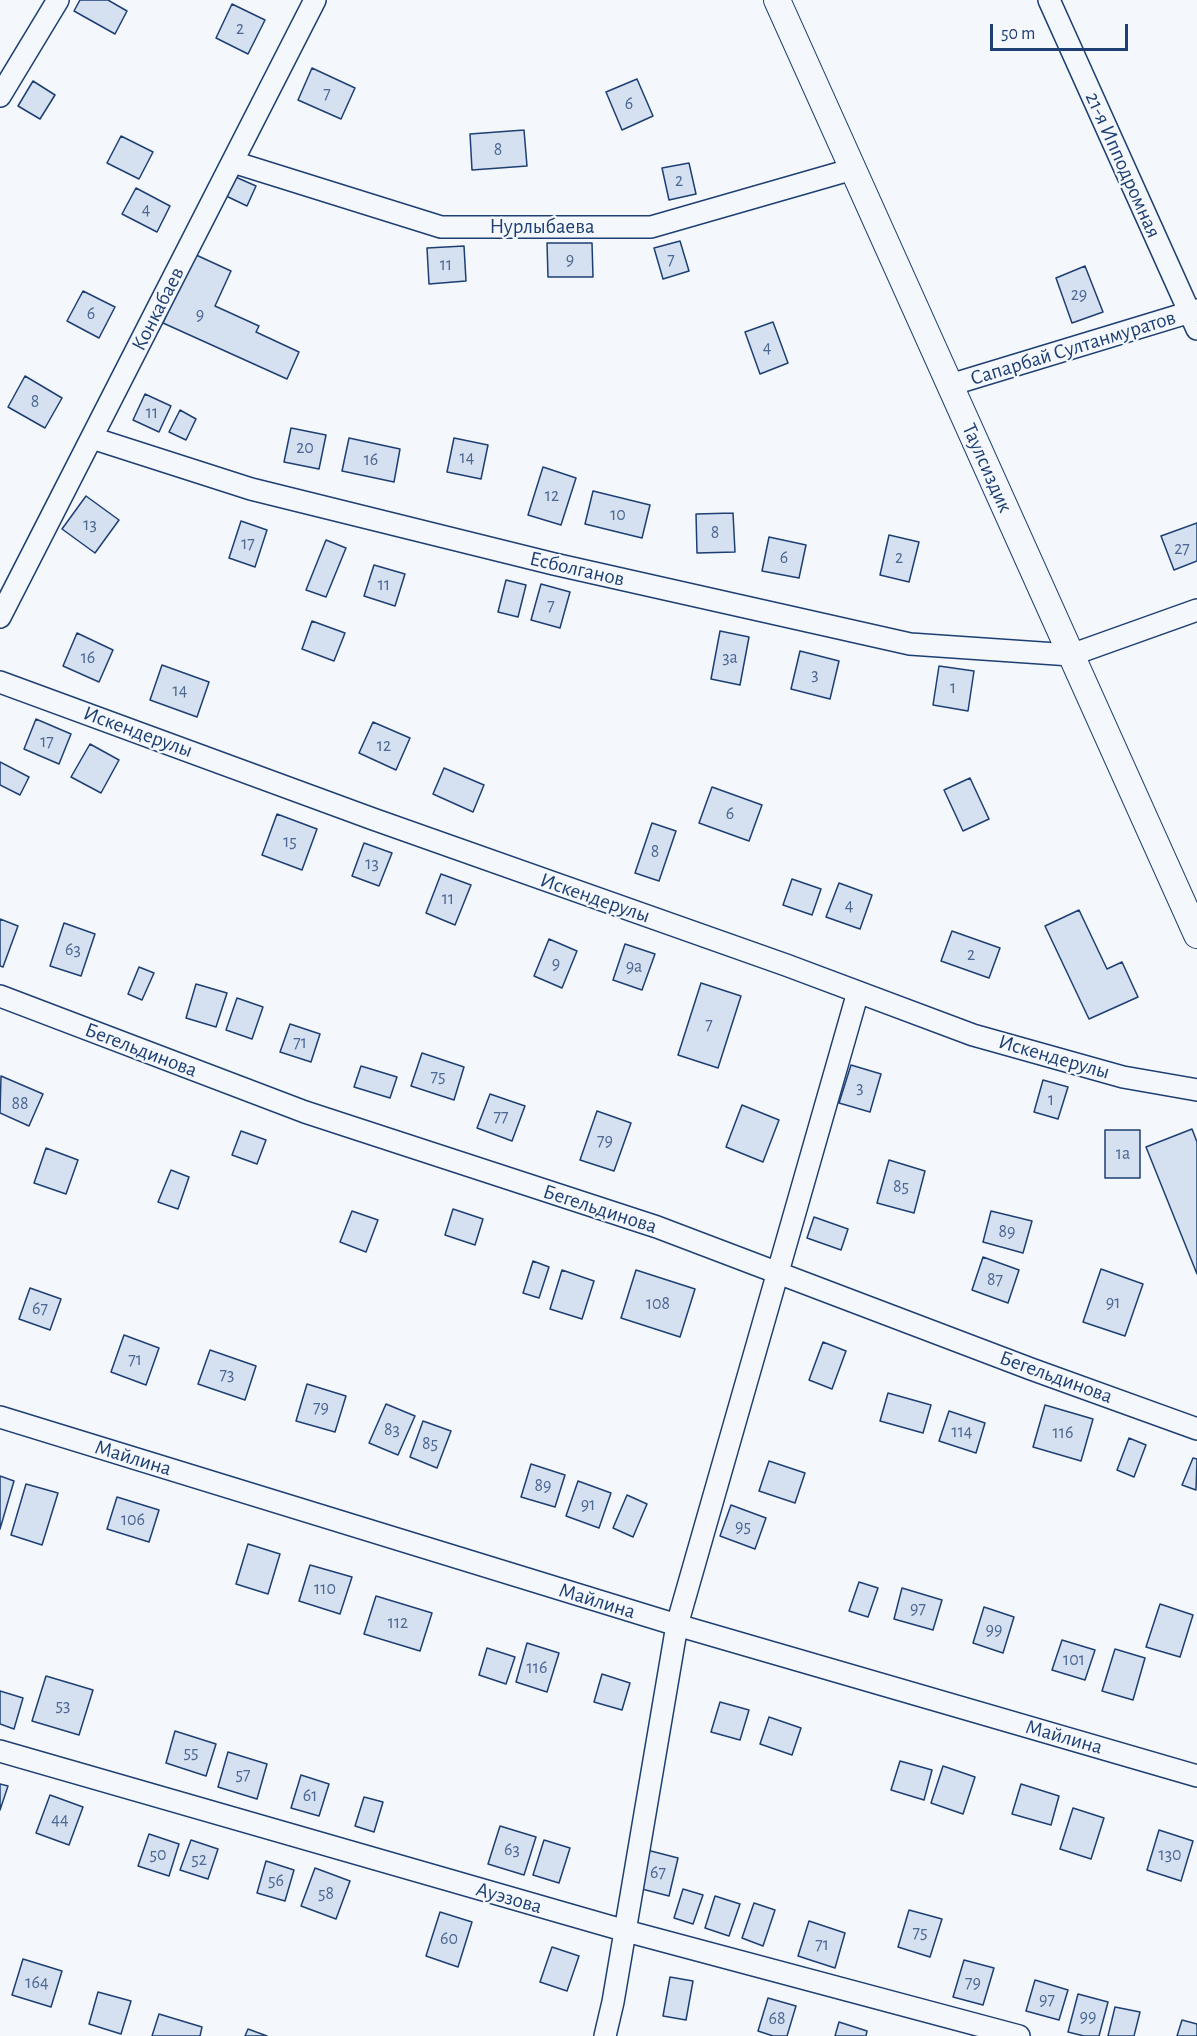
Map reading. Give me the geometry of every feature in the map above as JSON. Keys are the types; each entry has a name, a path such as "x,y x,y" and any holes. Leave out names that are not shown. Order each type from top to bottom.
{"main road":[{"name":"Таулсиздик","path":"777,0 1197,935"}],"street":[{"path":"0,96 58,0"},
{"name":"Конкабаев","path":"0,617 315,0"},
{"name":"21-я Ипподромная","path":"1049,0 1195,317"},
{"name":"Нурлыбаева","path":"232,162 441,226 651,227 853,169"},
{"name":"Сапарбай Султанмуратов","path":"950,385 1195,317"},
{"name":"Есболганов","path":"92,438 262,492 554,564 910,644 1071,655"},
{"path":"1071,655 1197,610"},
{"name":"Искендерулы","path":"0,682 973,1035 1122,1077 1197,1090"},
{"path":"605,2036 614,2002 677,1625 858,992"},
{"name":"Бегельдинова","path":"0,996 305,1112 657,1227 1031,1369 1197,1429"},
{"name":"Майлина","path":"0,1417 677,1625 1197,1776"},
{"name":"Ауэзова","path":"0,1751 626,1931 1019,2036"}],"building":[{"path":"80,0 108,0 127,11 115,34 74,11"},
{"path":"232,4 265,20 248,54 216,38"},
{"path":"312,68 355,88 341,119 298,100"},
{"path":"637,79 653,116 622,130 606,92"},
{"path":"33,81 55,95 40,119 18,106"},
{"path":"524,130 527,166 472,170 470,134"},
{"path":"121,136 153,152 139,179 107,163"},
{"path":"689,163 696,194 669,200 662,168"},
{"path":"231,175 256,186 247,206 222,194"},
{"path":"136,188 170,206 157,232 122,214"},
{"path":"680,241 689,271 663,279 654,248"},
{"path":"547,243 592,243 593,277 548,277"},
{"path":"464,246 466,281 429,284 427,248"},
{"path":"194,254 231,271 215,306 259,326 256,332 299,352 287,379 163,323"},
{"path":"1085,266 1103,312 1072,323 1056,278"},
{"path":"83,291 115,307 99,338 67,321"},
{"path":"773,322 788,363 760,374 745,332"},
{"path":"25,376 62,398 45,428 8,407"},
{"path":"145,394 171,406 159,432 133,420"},
{"path":"180,410 196,419 186,440 169,432"},
{"path":"291,428 326,435 319,469 284,462"},
{"path":"349,438 400,449 394,482 342,471"},
{"path":"454,438 488,445 481,479 447,472"},
{"path":"543,467 576,478 561,525 528,515"},
{"path":"593,491 650,505 642,538 585,524"},
{"path":"86,496 119,520 95,553 62,529"},
{"path":"733,513 735,552 697,553 696,514"},
{"path":"241,521 267,530 255,567 229,558"},
{"path":"1197,523 1197,561 1174,570 1161,536"},
{"path":"889,535 919,542 909,582 880,575"},
{"path":"769,537 806,545 799,578 762,571"},
{"path":"326,540 346,548 326,597 306,590"},
{"path":"374,565 405,574 395,606 364,596"},
{"path":"506,580 526,585 518,617 498,612"},
{"path":"541,584 570,592 560,628 531,620"},
{"path":"312,621 345,633 334,661 302,649"},
{"path":"720,631 749,637 740,685 711,679"},
{"path":"77,633 113,650 99,682 63,666"},
{"path":"800,651 839,661 830,699 791,689"},
{"path":"162,665 209,682 197,717 150,700"},
{"path":"939,666 974,671 968,711 933,705"},
{"path":"36,719 71,734 59,764 24,749"},
{"path":"373,722 410,738 396,770 359,753"},
{"path":"90,744 119,760 101,793 71,777"},
{"path":"0,762 29,777 20,795 0,785"},
{"path":"444,768 484,785 473,812 433,794"},
{"path":"970,778 989,819 963,831 944,790"},
{"path":"712,787 762,805 749,841 699,823"},
{"path":"277,814 317,829 302,870 262,855"},
{"path":"652,823 676,831 659,881 635,873"},
{"path":"364,843 392,853 379,886 352,876"},
{"path":"441,874 471,885 455,925 426,913"},
{"path":"792,879 821,889 812,915 783,905"},
{"path":"839,883 872,895 860,929 826,917"},
{"path":"1079,910 1107,969 1122,962 1138,997 1089,1019 1045,926"},
{"path":"0,919 18,926 3,967 0,966"},
{"path":"64,923 95,934 81,976 50,966"},
{"path":"952,931 1000,948 989,978 941,961"},
{"path":"549,939 577,951 562,988 534,976"},
{"path":"625,944 655,954 642,990 613,980"},
{"path":"139,967 154,973 142,1000 128,994"},
{"path":"701,983 741,996 718,1068 678,1055"},
{"path":"196,984 227,993 216,1027 186,1018"},
{"path":"237,998 263,1007 252,1039 226,1030"},
{"path":"290,1024 320,1034 311,1062 280,1052"},
{"path":"422,1053 464,1067 454,1100 411,1086"},
{"path":"851,1065 881,1074 870,1112 839,1103"},
{"path":"361,1066 397,1077 390,1098 354,1087"},
{"path":"1,1076 43,1094 29,1126 0,1113"},
{"path":"1043,1080 1068,1087 1058,1119 1034,1112"},
{"path":"490,1094 525,1106 512,1141 477,1128"},
{"path":"742,1105 779,1120 763,1162 726,1147"},
{"path":"597,1111 631,1123 614,1171 580,1160"},
{"path":"1192,1129 1197,1142 1197,1274 1146,1147"},
{"path":"1105,1130 1140,1130 1140,1178 1105,1178"},
{"path":"241,1131 266,1140 257,1164 232,1155"},
{"path":"46,1148 78,1160 66,1194 34,1183"},
{"path":"889,1160 925,1171 914,1213 877,1203"},
{"path":"171,1170 189,1177 178,1209 158,1202"},
{"path":"453,1209 483,1219 475,1245 445,1235"},
{"path":"352,1211 378,1220 366,1252 340,1242"},
{"path":"991,1211 1032,1221 1023,1253 983,1242"},
{"path":"814,1217 848,1229 841,1250 807,1238"},
{"path":"983,1257 1019,1270 1008,1303 972,1290"},
{"path":"533,1261 549,1267 539,1298 523,1293"},
{"path":"1101,1269 1143,1284 1125,1336 1083,1322"},
{"path":"562,1270 594,1281 582,1319 550,1309"},
{"path":"636,1270 695,1289 680,1337 621,1318"},
{"path":"30,1288 61,1299 50,1330 19,1319"},
{"path":"124,1335 159,1348 146,1385 111,1372"},
{"path":"823,1342 846,1351 832,1389 809,1380"},
{"path":"210,1350 256,1366 245,1400 198,1384"},
{"path":"307,1384 346,1396 335,1432 296,1421"},
{"path":"888,1393 931,1405 923,1433 880,1421"},
{"path":"386,1404 415,1416 398,1455 369,1443"},
{"path":"1045,1405 1093,1419 1081,1461 1033,1447"},
{"path":"949,1411 985,1423 976,1453 939,1441"},
{"path":"423,1421 451,1431 437,1468 410,1457"},
{"path":"1129,1438 1146,1445 1134,1477 1117,1470"},
{"path":"1193,1458 1197,1459 1196,1490 1182,1485"},
{"path":"769,1461 805,1473 795,1503 759,1491"},
{"path":"531,1464 565,1475 555,1507 521,1497"},
{"path":"0,1476 14,1481 0,1529"},
{"path":"578,1481 611,1493 599,1528 566,1516"},
{"path":"26,1484 58,1493 42,1545 11,1535"},
{"path":"627,1495 647,1504 633,1537 613,1528"},
{"path":"117,1497 159,1510 149,1542 107,1529"},
{"path":"731,1505 766,1518 755,1549 720,1536"},
{"path":"248,1544 280,1554 268,1594 236,1584"},
{"path":"310,1565 352,1577 340,1614 299,1601"},
{"path":"859,1582 878,1588 868,1617 849,1611"},
{"path":"902,1588 942,1600 933,1630 894,1619"},
{"path":"376,1596 432,1613 420,1651 364,1634"},
{"path":"1160,1604 1193,1615 1180,1657 1146,1647"},
{"path":"984,1607 1014,1617 1003,1653 973,1643"},
{"path":"1062,1640 1095,1650 1085,1680 1052,1670"},
{"path":"527,1643 559,1653 547,1692 516,1682"},
{"path":"487,1648 515,1657 506,1684 479,1675"},
{"path":"1115,1649 1145,1658 1133,1700 1102,1691"},
{"path":"602,1674 630,1683 622,1710 594,1702"},
{"path":"46,1676 93,1690 79,1735 32,1721"},
{"path":"0,1691 23,1698 14,1729 0,1724"},
{"path":"720,1702 749,1710 740,1740 711,1732"},
{"path":"769,1717 801,1728 792,1755 760,1744"},
{"path":"175,1731 216,1744 206,1776 166,1763"},
{"path":"228,1752 267,1764 257,1799 218,1787"},
{"path":"900,1761 932,1770 924,1800 891,1790"},
{"path":"943,1766 975,1777 963,1814 931,1803"},
{"path":"301,1775 329,1784 319,1816 291,1808"},
{"path":"0,1784 8,1786 0,1810"},
{"path":"1021,1784 1059,1796 1051,1825 1012,1814"},
{"path":"50,1795 83,1807 69,1845 36,1833"},
{"path":"364,1797 383,1802 374,1832 355,1826"},
{"path":"1073,1808 1104,1818 1091,1859 1060,1849"},
{"path":"500,1826 536,1837 524,1875 488,1864"},
{"path":"1159,1830 1193,1841 1181,1881 1147,1870"},
{"path":"149,1834 179,1844 169,1876 138,1866"},
{"path":"191,1840 218,1849 208,1879 180,1870"},
{"path":"544,1840 570,1848 559,1883 533,1875"},
{"path":"647,1850 678,1858 669,1896 638,1888"},
{"path":"266,1861 294,1870 285,1901 257,1893"},
{"path":"315,1868 350,1881 336,1919 301,1906"},
{"path":"683,1889 703,1895 693,1924 674,1918"},
{"path":"715,1896 740,1904 729,1936 705,1928"},
{"path":"754,1903 775,1910 763,1946 742,1938"},
{"path":"909,1910 942,1919 930,1957 898,1947"},
{"path":"440,1912 472,1922 458,1967 426,1956"},
{"path":"809,1921 845,1933 835,1968 798,1956"},
{"path":"552,1947 579,1956 567,1991 540,1982"},
{"path":"23,1959 62,1971 51,2007 12,1995"},
{"path":"964,1960 994,1968 983,2005 953,1997"},
{"path":"670,1977 693,1981 686,2020 663,2016"},
{"path":"1035,1980 1068,1990 1059,2020 1026,2011"},
{"path":"98,1992 131,2001 121,2034 89,2024"},
{"path":"1078,1994 1108,2002 1099,2036 1084,2036 1068,2032"},
{"path":"768,1998 796,2006 787,2036 773,2036 758,2031"},
{"path":"1115,2007 1140,2012 1134,2036 1108,2036"},
{"path":"159,2014 202,2027 200,2036 152,2036"},
{"path":"1182,2020 1197,2024 1197,2036 1177,2036"},
{"path":"839,2022 867,2031 866,2036 835,2036"},
{"path":"248,2029 267,2036 245,2036"}]}
